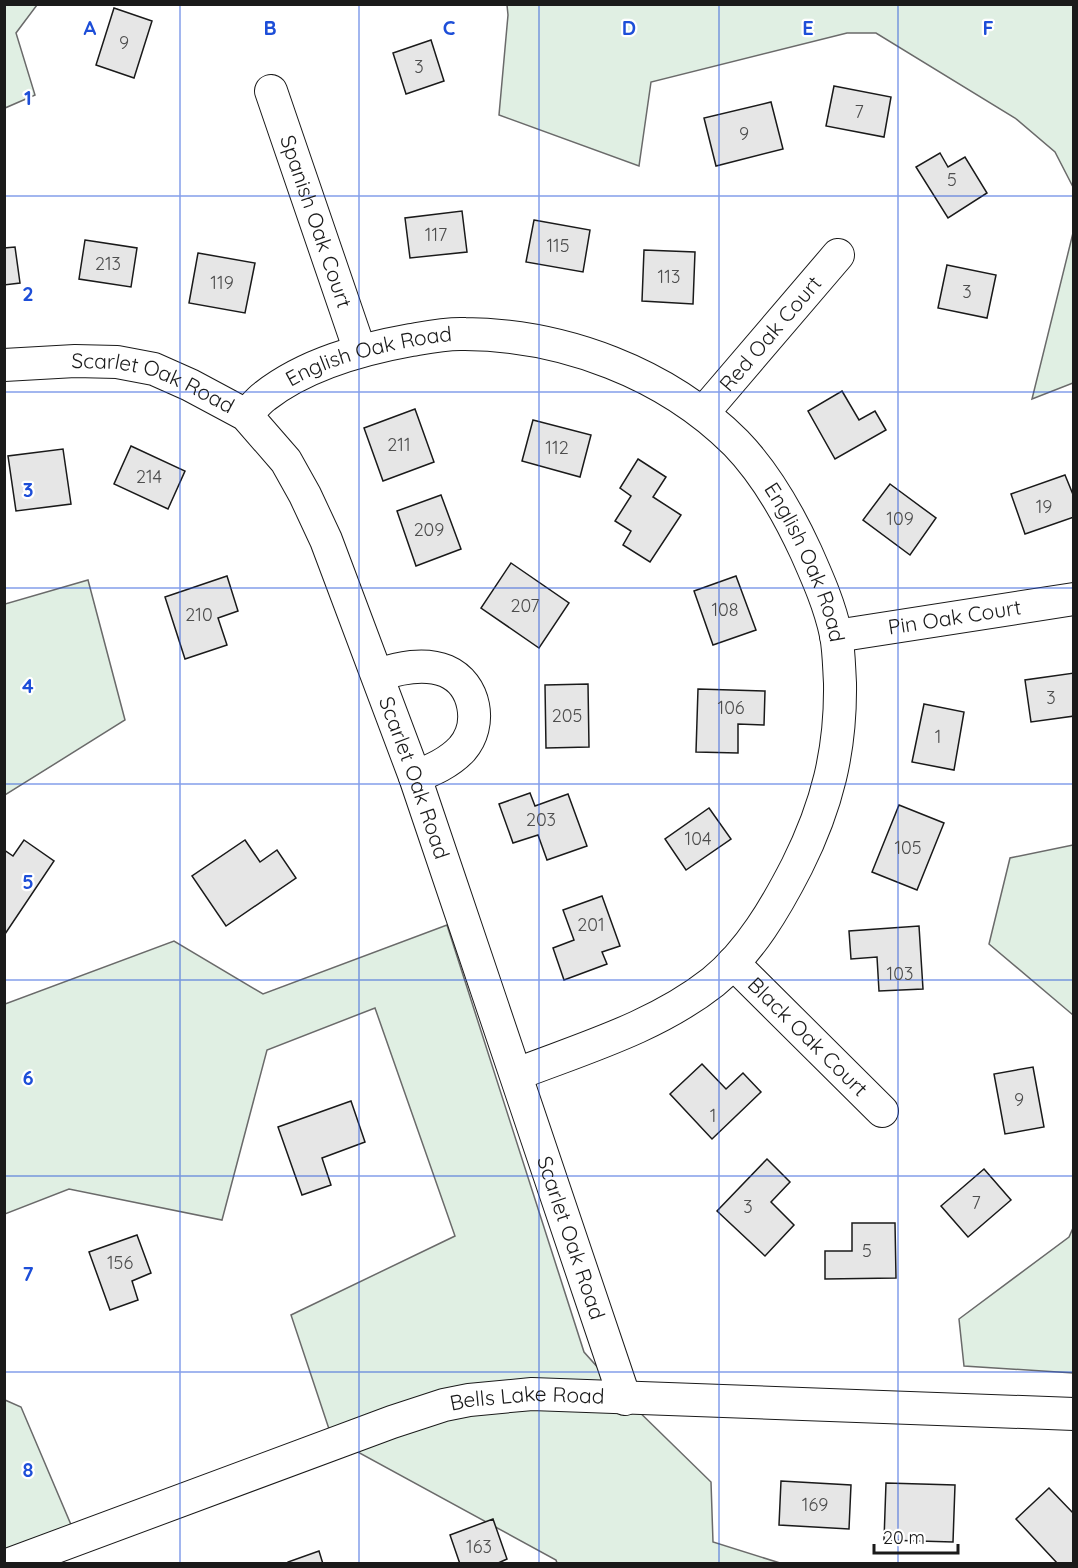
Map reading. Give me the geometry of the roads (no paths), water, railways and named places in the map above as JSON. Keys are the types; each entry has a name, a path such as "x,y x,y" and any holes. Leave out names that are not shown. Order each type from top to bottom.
{"street":[{"name":"Spanish Oak Court","path":"271,91 360,351"},
{"name":"Red Oak Court","path":"704,413 838,255"},
{"name":"English Oak Road","path":"246,415 265,396 294,378 327,363 360,351 433,336 462,333 518,338 598,357 665,389 704,413 744,453 773,491 789,517 825,597 836,636 839,670 838,734 835,760 814,832 774,907 733,963 713,982 670,1011 618,1036 517,1074"},
{"name":"Scarlet Oak Road","path":"4,365 75,361 117,362 154,369 246,415 286,461 326,540 415,777 626,1399"},
{"name":"Pin Oak Court","path":"836,636 1074,599"},
{"path":"378,675 417,666 446,671 459,679 471,699 474,709 474,728 471,737 450,760 415,777"},
{"name":"Black Oak Court","path":"733,963 882,1111"},
{"name":"Bells Lake Road","path":"9,1563 444,1405 469,1400 532,1394 1074,1414"}]}
